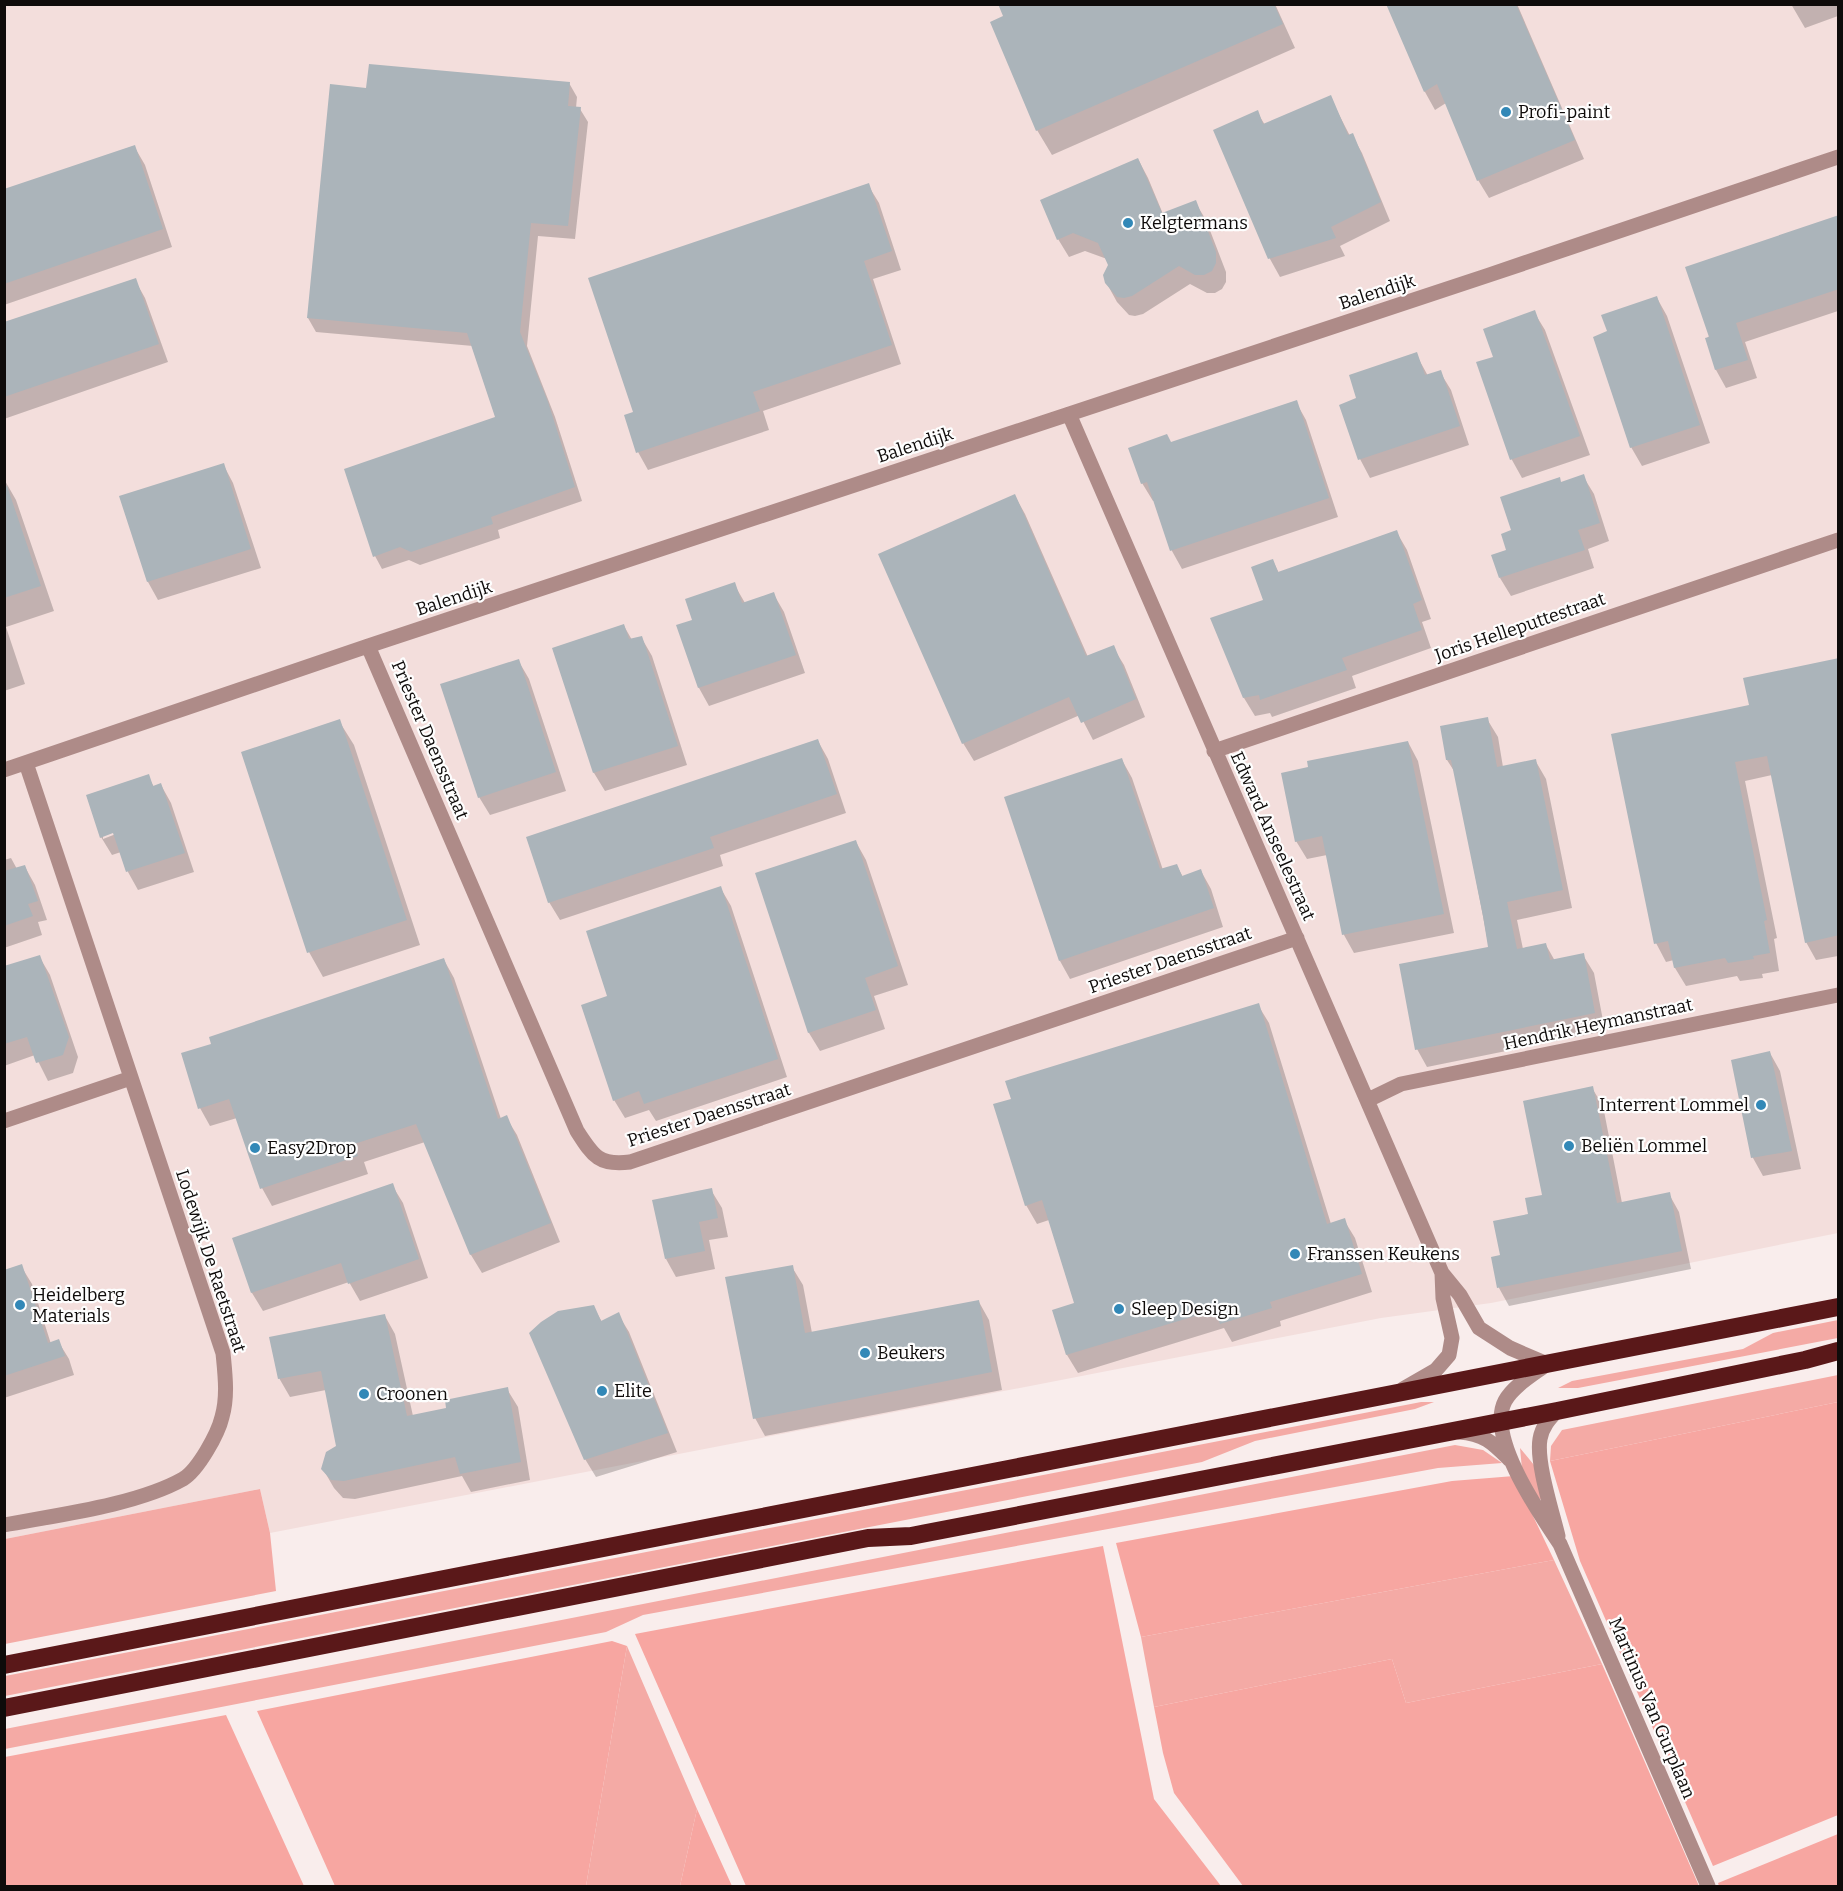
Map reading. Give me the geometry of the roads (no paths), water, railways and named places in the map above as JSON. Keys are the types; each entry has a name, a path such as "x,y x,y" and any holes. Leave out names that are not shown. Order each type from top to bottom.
{"highway":[{"path":"4,1665 1839,1307"},
{"path":"4,1708 868,1539 912,1536 1450,1432 1839,1352"}],"street":[{"name":"Balendijk","path":"4,770 368,646 1839,157"},
{"name":"Edward Anseelestraat","path":"1069,414 1442,1273 1460,1295 1479,1328 1510,1348 1547,1364"},
{"name":"Joris Helleputtestraat","path":"1214,751 1839,540"},
{"name":"Priester Daensstraat","path":"368,646 577,1131 589,1150 602,1161 613,1164 630,1162 1297,938"},
{"name":"Lodewijk De Raetstraat","path":"4,1525 102,1506 149,1493 185,1478 204,1455 222,1418 226,1387 223,1353 26,763"},
{"name":"Hendrik Heymanstraat","path":"1368,1100 1401,1084 1839,995"},
{"path":"4,1121 131,1078"},
{"name":"Edward Anseelestraat","path":"1393,1395 1436,1370 1449,1355 1452,1338 1443,1298 1442,1273"},
{"path":"1500,1422 1505,1401 1517,1388 1547,1364"},
{"name":"Martinus Van Gurplaan","path":"1557,1411 1547,1422 1540,1438 1540,1460 1560,1544 1708,1887"},
{"name":"Martinus Van Gurplaan","path":"1500,1422 1512,1463 1529,1499 1560,1544"},
{"name":"Martinus Van Gurplaan","path":"1450,1432 1472,1433 1489,1440 1512,1463"}],"place":[{"name":"Profi-paint","path":"1506,112"},
{"name":"Kelgtermans","path":"1128,223"},
{"name":"Interrent Lommel","path":"1761,1105"},
{"name":"Beliën Lommel","path":"1569,1146"},
{"name":"Easy2Drop","path":"255,1148"},
{"name":"Franssen Keukens","path":"1295,1254"},
{"name":"Heidelberg Materials","path":"20,1305"},
{"name":"Sleep Design","path":"1119,1309"},
{"name":"Beukers","path":"865,1353"},
{"name":"Elite","path":"602,1391"},
{"name":"Croonen","path":"364,1394"}]}
